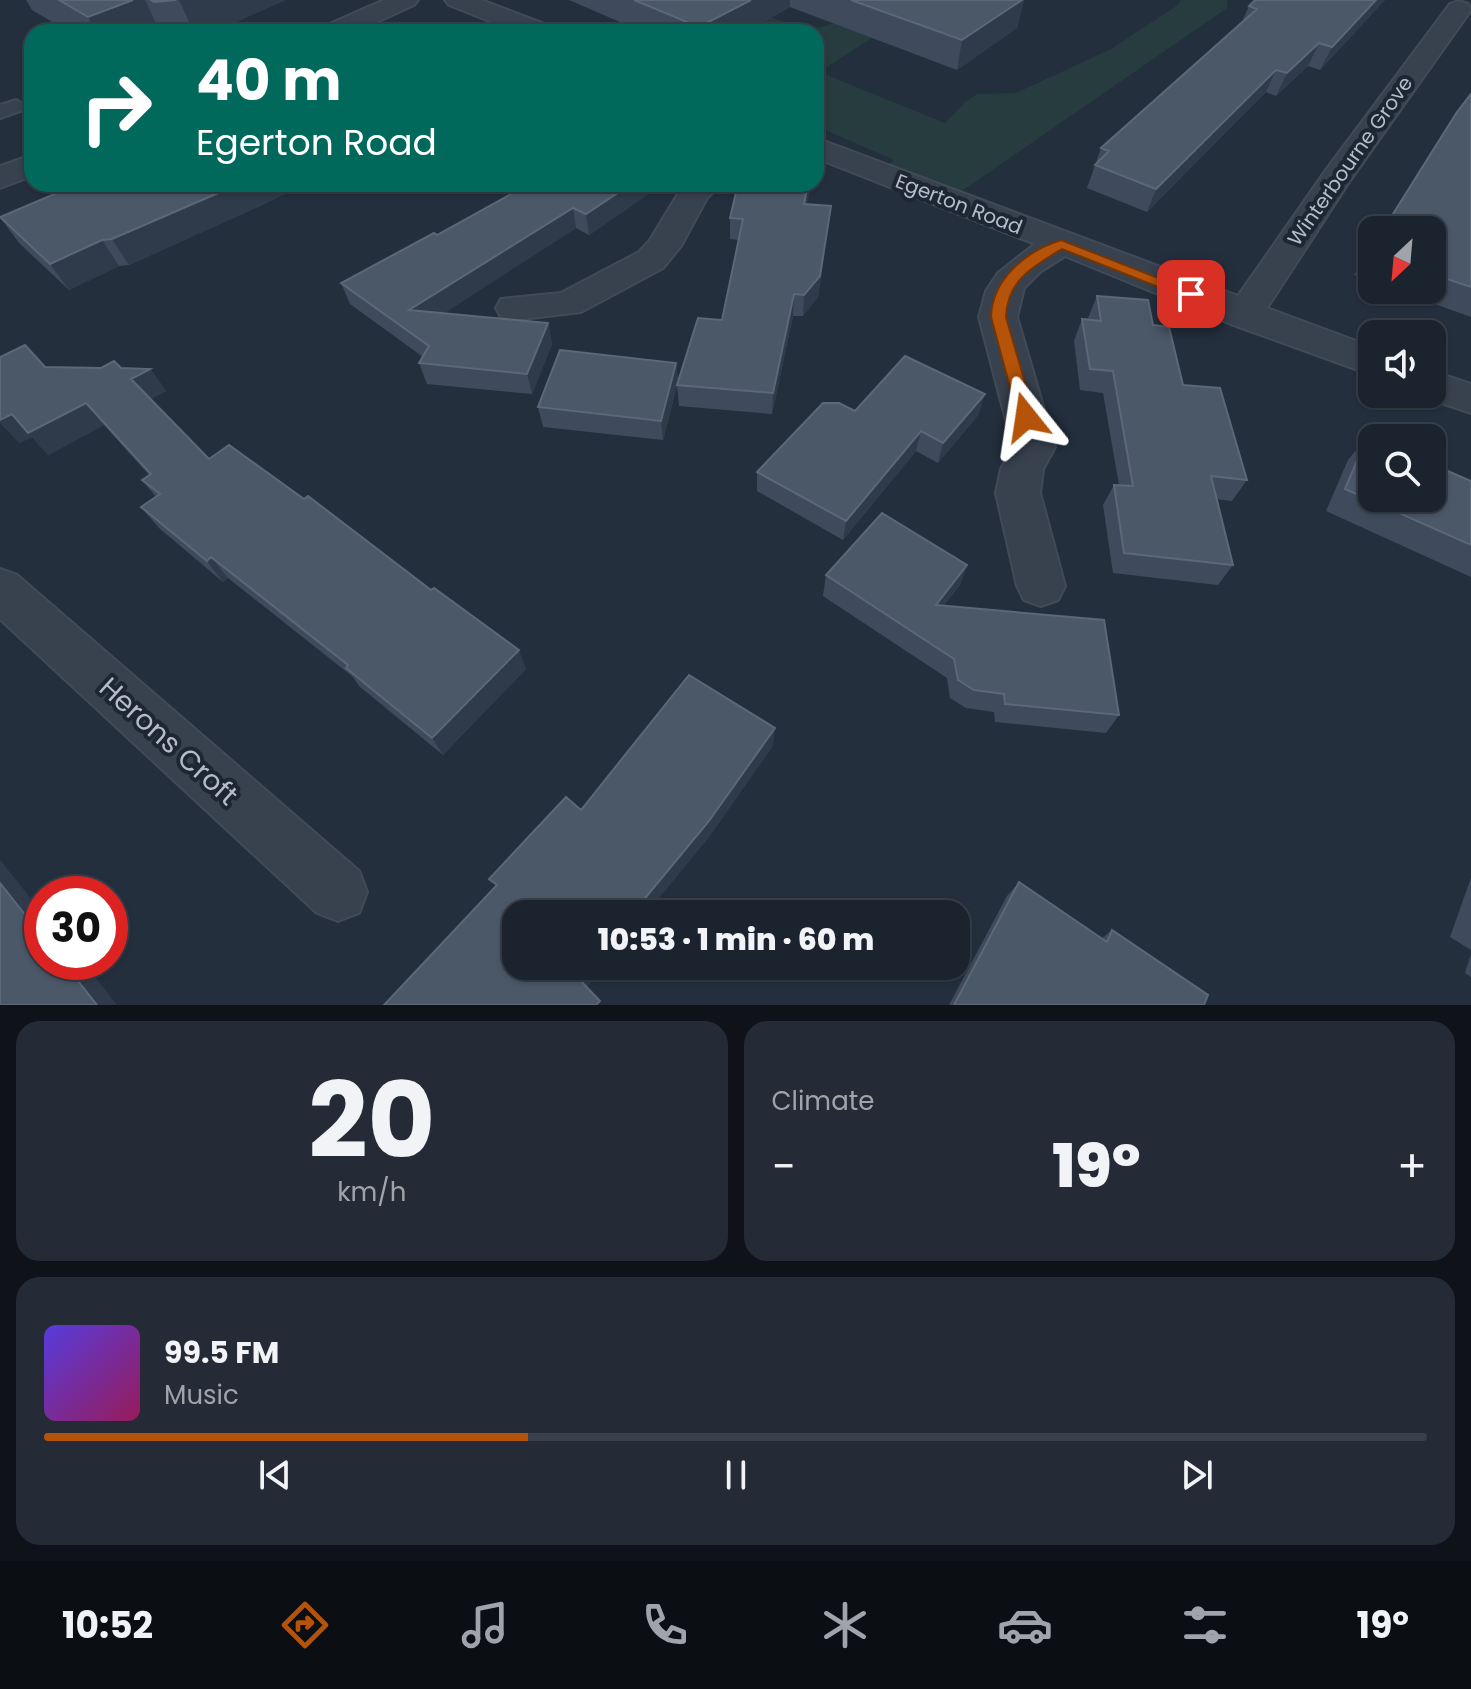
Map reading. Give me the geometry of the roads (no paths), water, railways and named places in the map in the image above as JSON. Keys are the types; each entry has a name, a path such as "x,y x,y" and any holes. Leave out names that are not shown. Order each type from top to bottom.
{"street":[{"path":"352,24 405,0"},
{"path":"458,0 520,24"},
{"name":"Winterbourne Grove","path":"1244,315 1337,177 1459,9"},
{"name":"Egerton Road","path":"824,150 1358,357"},
{"path":"0,178 24,168"},
{"path":"514,308 568,304 651,260 664,246 694,192"},
{"path":"1041,586 1018,493 1022,469 1034,447 998,317 999,302 1005,287 1022,267 1061,244"},
{"path":"1446,390 1471,399"},
{"name":"Herons Croft","path":"0,589 338,892"}]}
